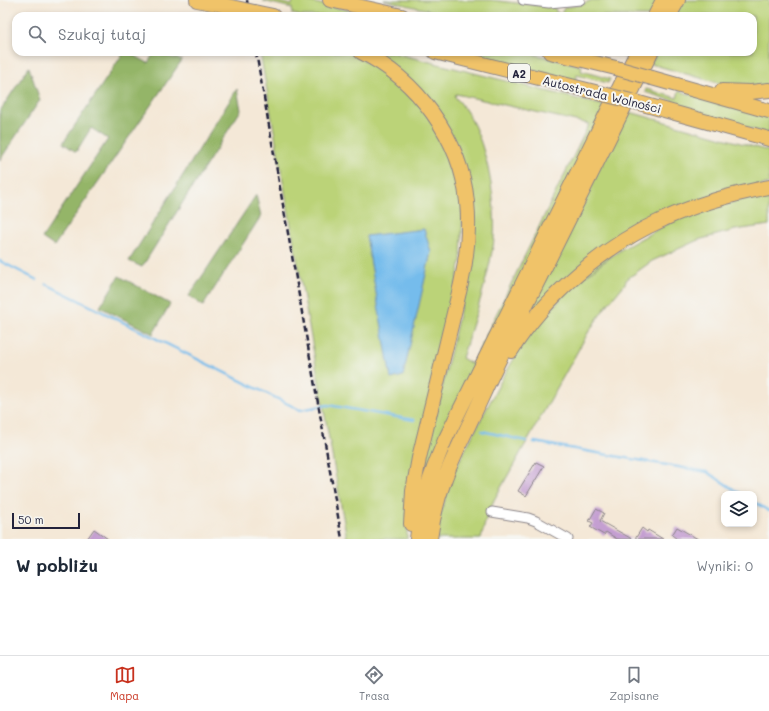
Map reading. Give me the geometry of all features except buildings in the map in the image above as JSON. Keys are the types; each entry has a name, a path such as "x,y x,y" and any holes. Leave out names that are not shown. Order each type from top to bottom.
{"highway":[{"path":"197,0 251,12"},
{"path":"330,0 384,12"},
{"path":"657,12 663,0"},
{"path":"671,12 678,0"},
{"path":"368,56 399,77 417,94 429,109 449,141 460,168 467,201 468,236 466,256 461,284 416,469 413,491 411,539"},
{"name":"Autostrada Wolności","path":"451,56 603,94 769,139"},
{"path":"566,56 616,68 769,111"},
{"path":"417,539 424,495 431,473 445,440 635,56"},
{"path":"430,539 433,515 440,490 451,462 494,369 592,174 649,56"},
{"path":"693,90 751,92 769,90"},
{"path":"474,413 514,346 528,326 568,283 590,265 627,239 663,219 727,196 769,187"}],"street":[{"path":"523,0 549,3 580,0"},
{"path":"492,512 528,518 568,539"}],"green space":[{"path":"272,0 292,5 293,0 301,0 356,12 292,12 292,8 263,1"},
{"path":"384,0 490,0 552,7 555,8 556,12 436,12"},
{"path":"592,0 658,0 652,12 562,12 565,7 580,5"},
{"path":"682,0 769,0 769,87 725,85 651,64 655,56 757,56 757,12 676,12"},
{"path":"121,56 135,56 148,63 152,56 166,56 182,60 54,246 42,238 108,139 91,128 76,152 63,143"},
{"path":"261,56 358,56 392,78 425,111 441,136 454,164 463,204 461,261 407,514 407,539 347,539"},
{"path":"376,56 406,56 606,106 416,502 472,258 458,146","holes":["456,94 589,124 472,364 462,358 481,298 490,262 494,241 493,203 487,163 481,144 474,126 465,110 455,97"]},
{"path":"475,56 541,56 582,66 581,71 610,79 608,83 577,75 575,81"},
{"path":"29,67 40,100 0,160 0,111"},
{"path":"237,89 241,110 142,267 129,261"},
{"path":"646,89 677,98 679,91 769,117 769,134 672,107 674,101 645,92"},
{"path":"626,111 769,151 769,183 653,219 519,333"},
{"path":"769,192 769,225 735,230 698,240 652,261 627,279 589,331 494,500 486,519 481,539 437,539 438,523 453,473 503,377 523,344 566,293 590,272 622,249 680,217"},
{"path":"256,195 261,216 203,306 189,296"},
{"path":"119,276 170,304 153,334 100,307"}],"water":[{"path":"424,229 431,252 403,376 391,379 366,236"}],"waterway":[{"path":"0,261 37,280"},
{"path":"46,284 300,410 328,405 414,420"},
{"path":"482,431 526,441"},
{"path":"534,442 707,472 736,491"},
{"path":"757,504 769,511"}],"railway":[{"path":"247,0 248,12"},
{"path":"257,56 342,539"}]}
